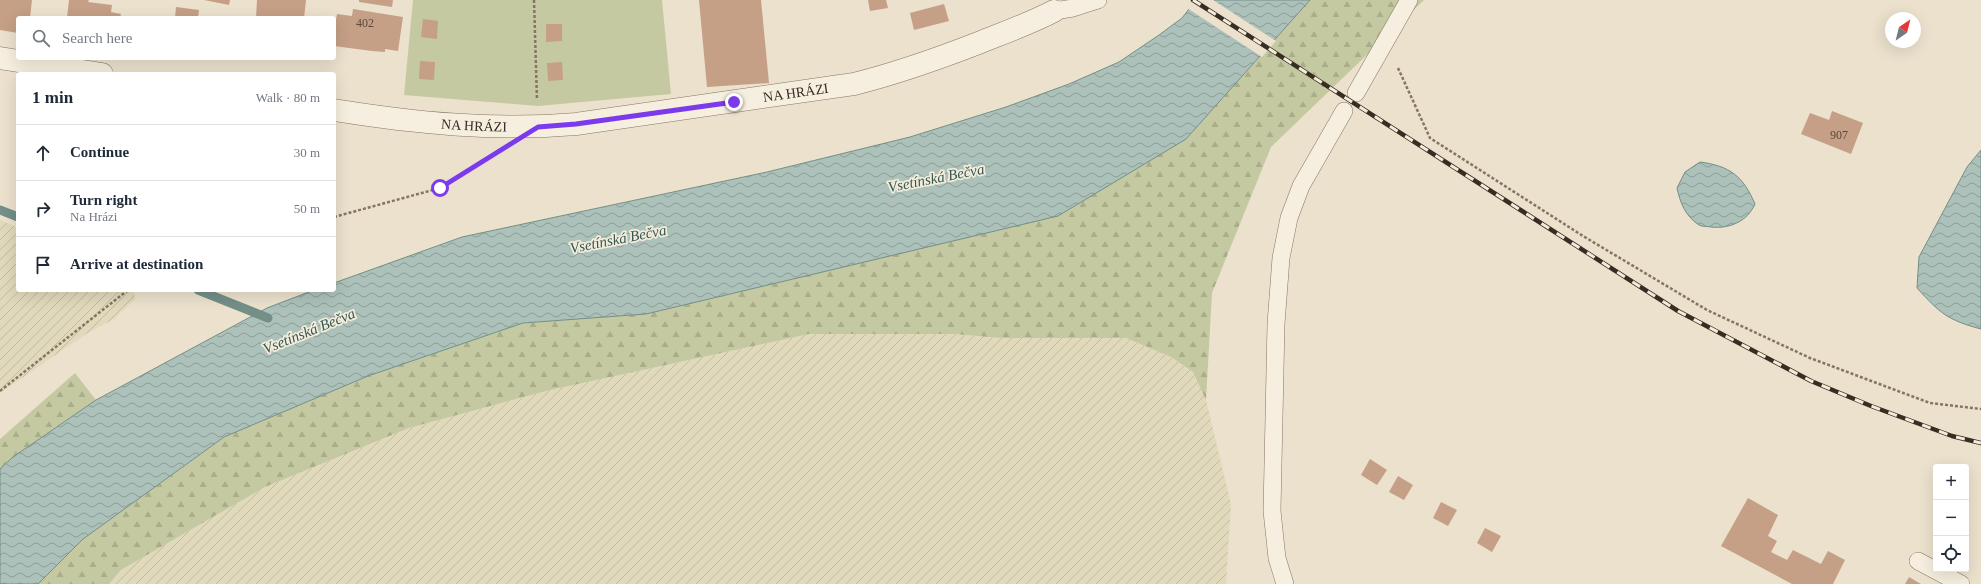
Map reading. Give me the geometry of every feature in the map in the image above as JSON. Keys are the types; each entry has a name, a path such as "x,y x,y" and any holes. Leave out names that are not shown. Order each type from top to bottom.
{"street":[{"name":"NA HRÁZI","path":"336,110 445,125 538,127 584,123 854,84 895,74 1035,21 1058,6"},
{"path":"0,58 89,72"}],"lane":[{"path":"1058,6 1073,0"},
{"path":"1058,6 1073,8 1098,0"},
{"path":"1356,93 1409,0"},
{"path":"1285,584 1277,558 1272,511 1276,324 1281,258 1289,218 1301,186 1344,111"},
{"path":"1918,561 1961,584"}],"path":[{"path":"534,0 538,127"},
{"path":"1386,40 1430,138 1583,236 1707,310 1810,358 1930,403 1981,409"},
{"path":"336,216 440,188 499,152"},
{"path":"0,391 125,292"}],"shaded area":[{"path":"0,220 16,227 16,292 134,292 135,299 114,319 89,332 0,393"},
{"path":"809,334 954,334 1001,338 1126,338 1171,357 1193,372 1206,400 1231,504 1226,584 109,584 121,570 265,487 409,428 546,391"}],"green space":[{"path":"413,0 662,0 671,94 538,106 404,95"},
{"path":"1310,0 1424,0 1271,147 1212,293 1206,400 1193,372 1171,357 1126,338 1001,338 954,334 809,334 546,391 409,428 265,487 121,570 109,584 38,584 83,539 224,437 368,376 523,323 646,314 885,257 1186,139"},
{"path":"75,373 96,400 13,457 0,469 0,439"}],"water":[{"name":"Vsetínská Bečva","path":"1196,0 1310,0 1186,139 1058,216 646,314 523,323 368,376 224,437 83,539 38,584 0,584 0,469 13,457 96,400 267,308 309,292 336,292 336,282 462,237 767,172 910,137 1006,107 1069,84 1119,62 1182,18"},
{"path":"1981,150 1981,329 1952,319 1938,310 1917,288 1919,257 1967,167"},
{"path":"1700,162 1720,166 1734,174 1746,186 1755,204 1752,210 1742,220 1724,227 1703,226 1694,221 1687,213 1677,188 1685,172"}],"pier":[{"path":"1193,0 1213,0 1276,41 1262,57 1187,8"}],"building":[{"path":"0,0 32,0 30,16 16,16 16,33 0,30"},
{"path":"69,0 89,0 88,2 112,5 111,12 121,14 120,16 67,16"},
{"path":"204,0 230,0 229,5"},
{"path":"257,0 306,0 304,16 256,16"},
{"path":"359,0 393,0 392,7 359,2"},
{"path":"699,0 761,0 769,83 707,87"},
{"path":"868,0 886,0 888,8 870,11"},
{"path":"944,4 949,21 914,30 910,13"},
{"path":"176,7 199,10 198,16 175,16"},
{"path":"353,9 403,17 398,51 385,49 385,52 336,46 337,14 352,16"},
{"path":"423,19 438,21 437,39 421,37"},
{"path":"546,24 562,24 562,41 546,42"},
{"path":"420,61 435,62 434,80 419,79"},
{"path":"562,62 563,80 548,81 547,63"},
{"path":"1832,111 1863,123 1851,154 1801,134 1810,113 1829,120"},
{"path":"1370,459 1387,470 1377,485 1361,475"},
{"path":"1398,476 1413,485 1404,500 1389,492"},
{"path":"1748,498 1778,515 1768,536 1777,541 1771,552 1787,560 1793,550 1821,564 1828,551 1845,560 1833,584 1792,584 1721,546"},
{"path":"1441,502 1457,510 1448,526 1433,518"},
{"path":"1485,528 1501,536 1492,552 1477,543"},
{"path":"1909,577 1921,584 1905,584"}],"waterway":[{"path":"0,210 16,216"},
{"path":"203,292 268,318"}],"railway":[{"path":"1193,0 1678,311 1811,381 1871,406 1952,436 1981,443"}],"route":[{"path":"440,188 538,127 576,124 734,102"}]}
